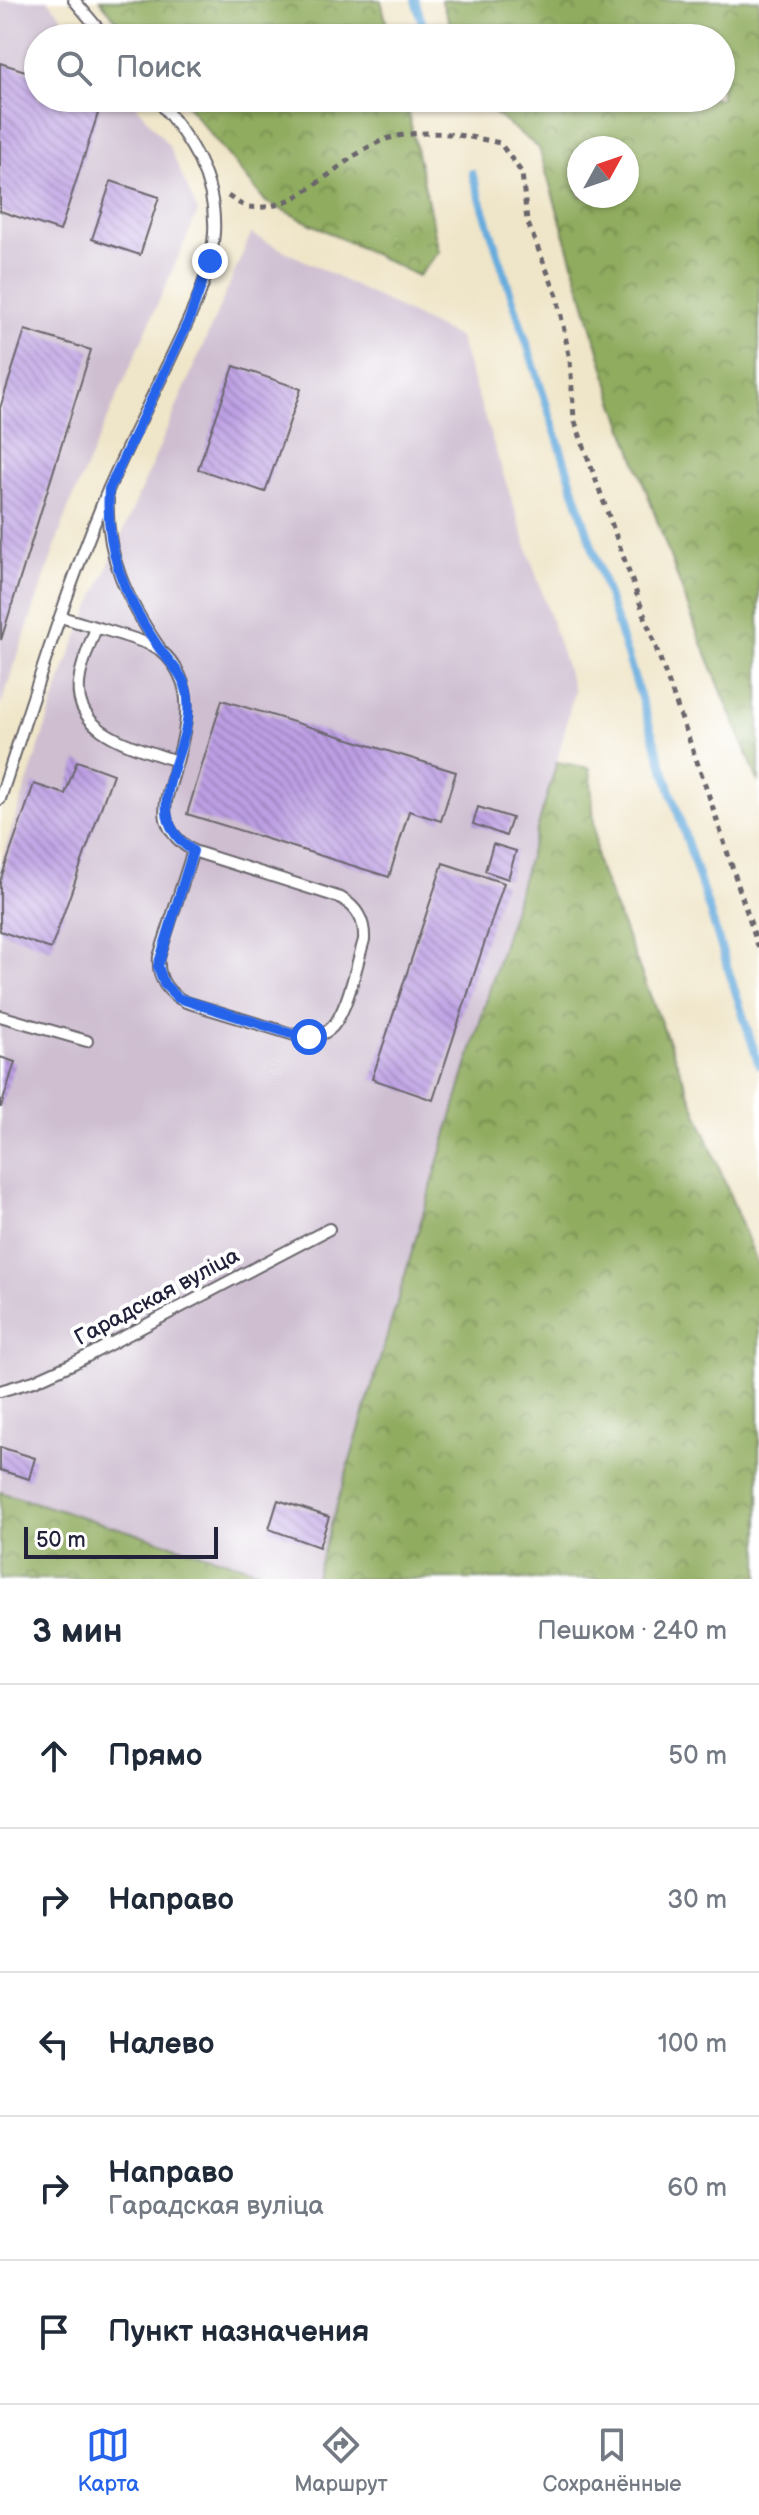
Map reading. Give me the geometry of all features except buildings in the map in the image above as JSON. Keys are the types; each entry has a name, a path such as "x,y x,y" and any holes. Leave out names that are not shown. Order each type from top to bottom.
{"lane":[{"path":"74,0 94,24"},
{"path":"0,799 61,617 109,489 201,289 210,261 214,210 209,186 191,142 167,112"},
{"path":"109,489 107,514 117,568 133,607 187,691 186,724 167,795 166,818 177,838 193,851 341,898 357,910 365,930 364,940 342,1011 329,1030 309,1037 298,1036 186,1002 170,992 160,975 159,957 193,851"},
{"path":"61,617 159,648"},
{"path":"96,628 78,686 86,714 106,735 177,761"},
{"path":"0,1016 87,1041"},
{"name":"Гарадская вуліца","path":"0,1391 34,1381 74,1363 329,1229"}],"path":[{"path":"209,186 248,207 287,202 349,158 388,138 421,132 468,136 500,143 522,173 527,221 557,296 570,360 574,419 706,787 759,949"}],"shaded area":[{"path":"0,0 48,0 68,24 24,24 24,112 141,112 169,146 198,212 68,509 0,708"},
{"path":"251,234 459,338 574,691 557,762 315,1579 285,1579 0,1495 0,865 67,662"}],"green space":[{"path":"100,0 381,0 387,24 120,24"},
{"path":"441,0 759,0 759,783 696,629 613,398 539,148 492,112 735,112 735,24 450,24"},
{"path":"192,112 408,112 439,252 418,276 266,202"},
{"path":"557,762 590,768 597,862 759,1268 759,1579 315,1579"},
{"path":"0,1492 286,1579 0,1579"}],"waterway":[{"path":"415,0 423,24"},
{"path":"472,173 759,1065"}],"route":[{"path":"210,261 189,320 109,489 107,514 110,542 126,594 187,691 186,724 165,806 170,829 193,851 158,966 170,992 186,1002 309,1037"}]}
